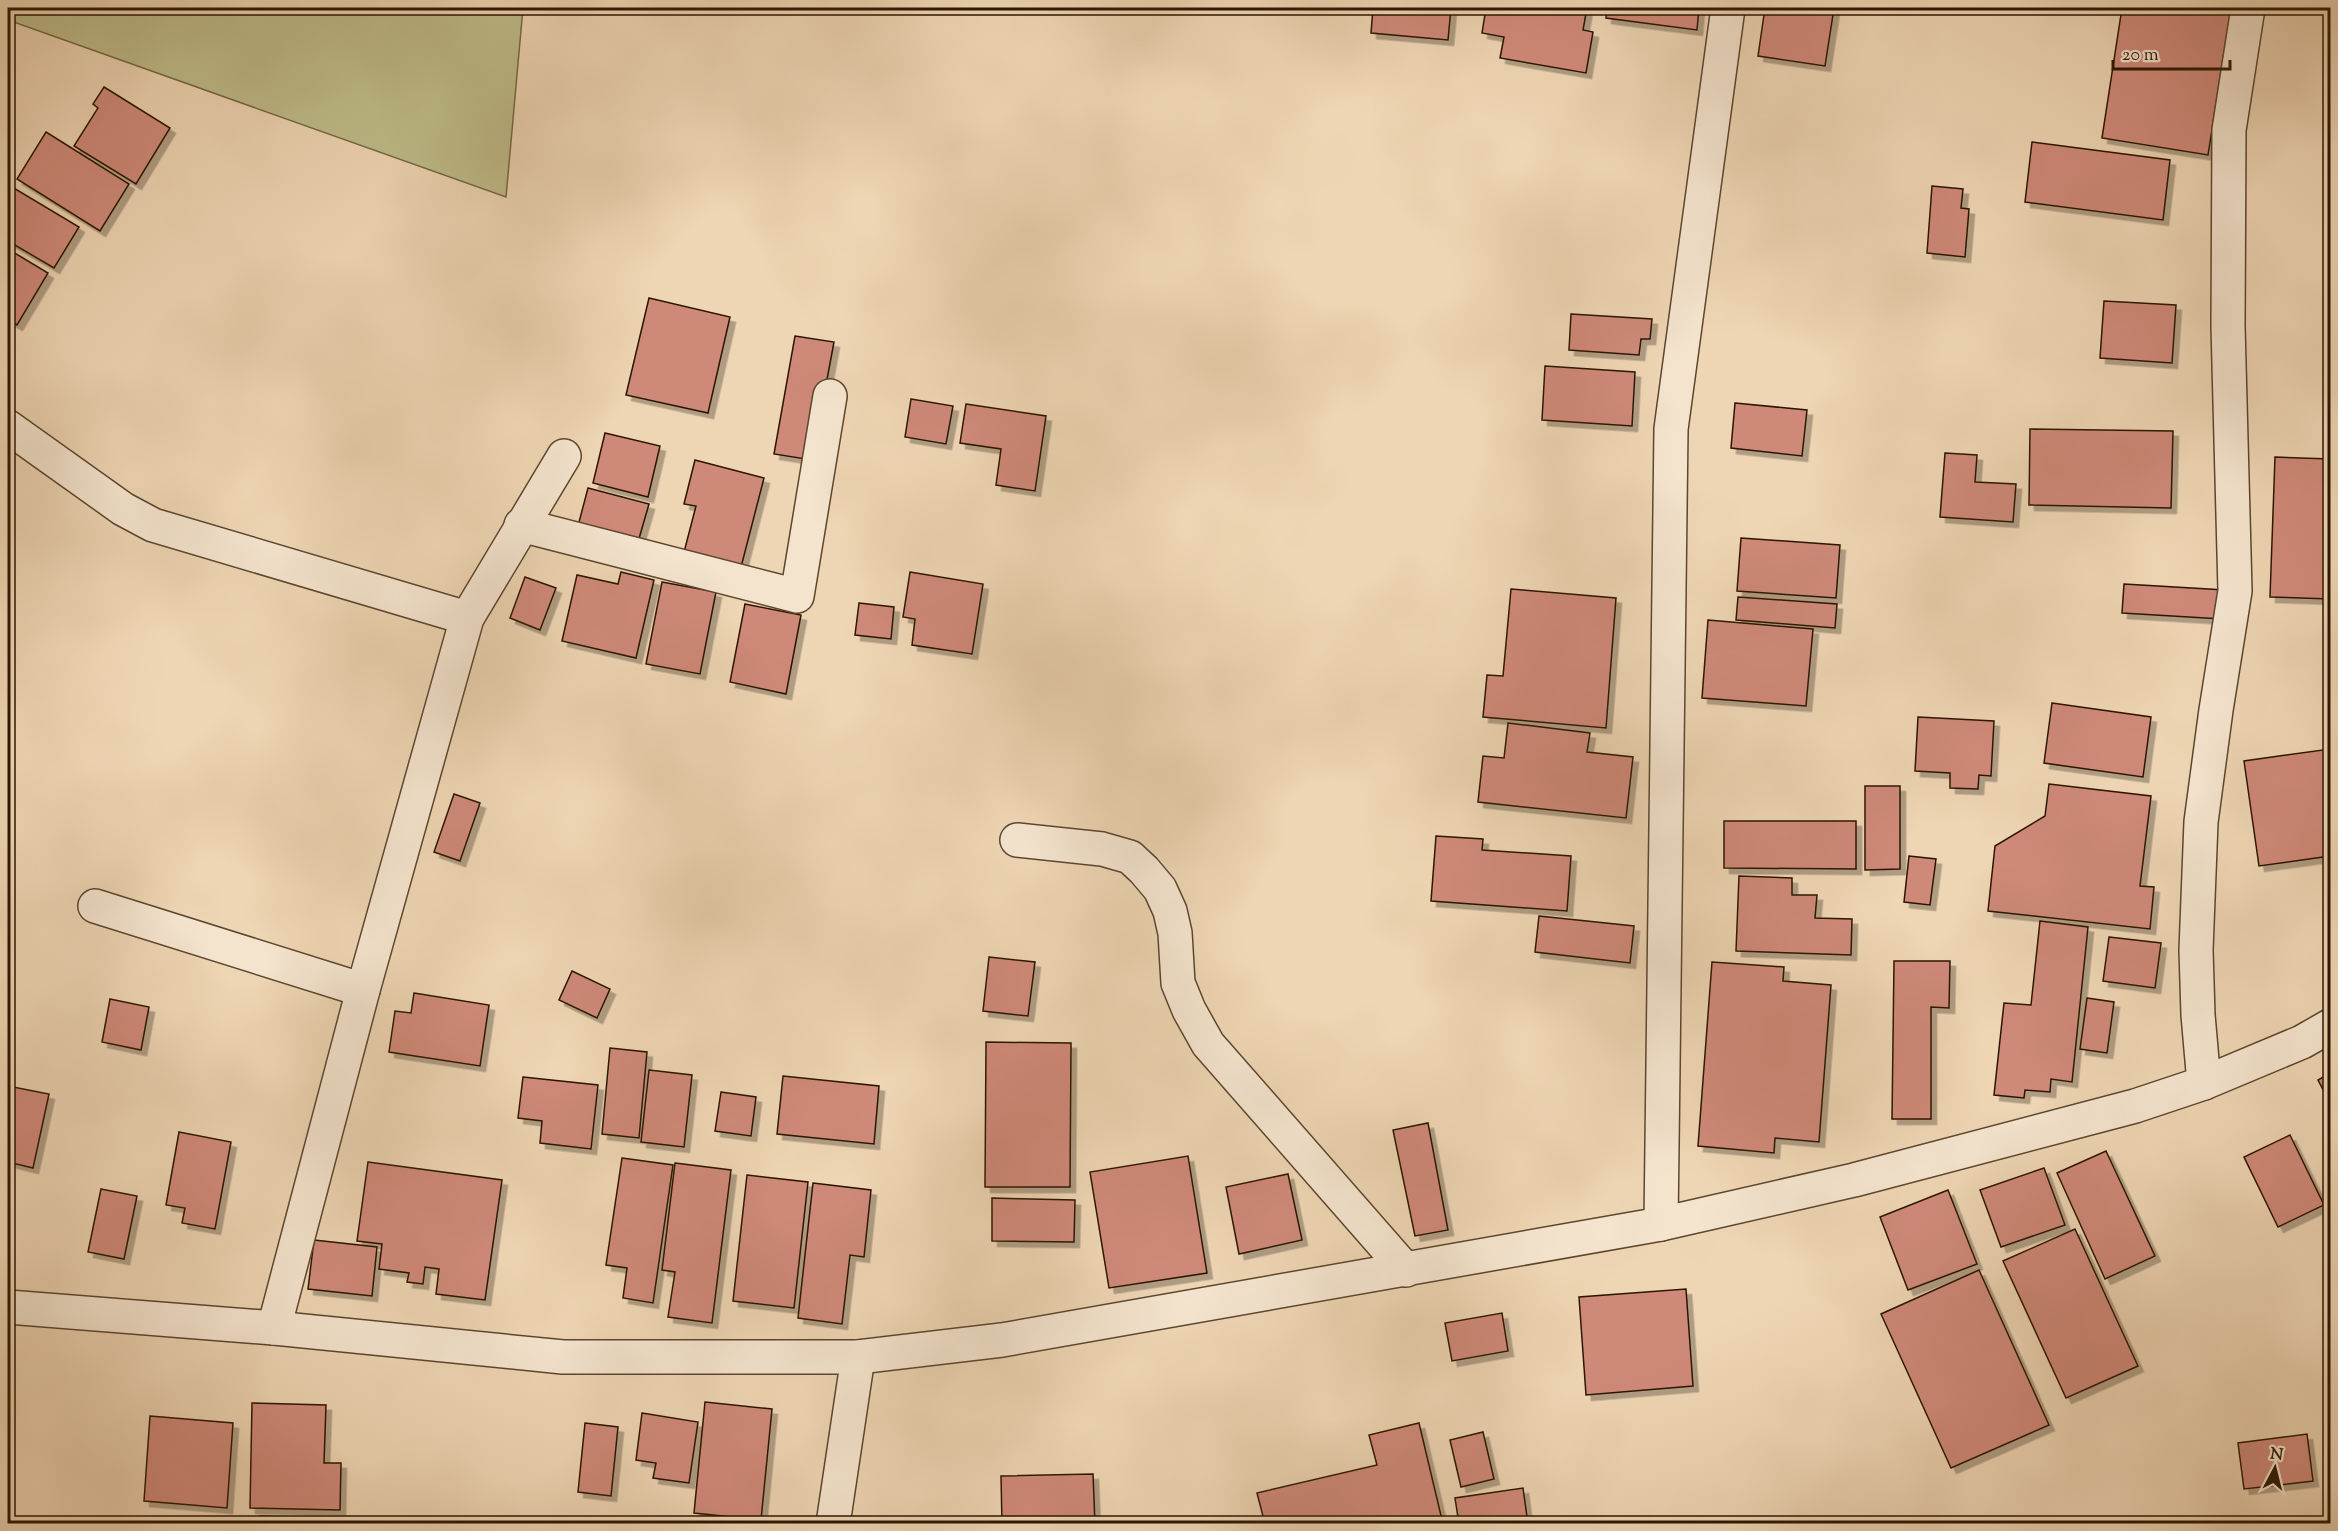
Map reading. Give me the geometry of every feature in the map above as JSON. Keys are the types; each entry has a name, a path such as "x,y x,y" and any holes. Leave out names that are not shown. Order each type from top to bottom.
{"street":[{"path":"1661,1224 1671,429 1728,8"},
{"path":"2204,1083 2198,1015 2196,950 2201,822 2235,591 2228,326 2229,130 2248,8"},
{"path":"521,525 797,596 830,396"},
{"path":"8,427 123,509 153,525 467,618"},
{"path":"274,1328 363,990 467,618 564,456"},
{"path":"1017,840 1102,849 1130,857 1144,870 1160,889 1170,911 1175,933 1178,983 1188,1010 1208,1044 1406,1270"},
{"path":"95,906 363,990"},
{"path":"8,1307 274,1328 563,1357 858,1357 1002,1340 1661,1224 1877,1174 2112,1112 2204,1083 2302,1042 2331,1026"},
{"path":"833,1524 858,1357"}],"shaded area":[{"path":"8,8 523,8 506,197 8,20"}],"building":[{"path":"1373,8 1451,8 1448,40 1371,33"},
{"path":"1486,8 1587,8 1583,30 1593,32 1586,73 1500,58 1504,37 1482,33"},
{"path":"1607,8 1699,8 1697,30 1606,18"},
{"path":"1765,8 1834,8 1825,66 1758,56"},
{"path":"2122,8 2231,8 2208,155 2102,138"},
{"path":"104,87 170,128 136,184 74,146 98,108 93,104"},
{"path":"46,132 129,184 100,231 17,179"},
{"path":"2032,142 2170,160 2163,220 2025,202"},
{"path":"1932,186 1963,189 1961,208 1969,209 1965,257 1927,253"},
{"path":"12,187 79,227 54,268 8,241 8,195"},
{"path":"8,249 48,273 17,325 8,320"},
{"path":"649,298 730,317 708,413 626,395"},
{"path":"2104,301 2176,305 2172,363 2100,358"},
{"path":"1571,314 1652,319 1650,339 1641,339 1639,355 1569,350"},
{"path":"795,336 834,342 812,460 774,454"},
{"path":"1545,366 1635,372 1632,426 1542,420"},
{"path":"911,399 953,406 946,444 905,437"},
{"path":"1735,403 1807,410 1802,456 1731,448"},
{"path":"966,404 1046,416 1035,491 996,485 1001,449 960,443"},
{"path":"2030,429 2173,431 2171,508 2029,505"},
{"path":"605,433 660,446 648,497 593,483"},
{"path":"1945,453 1977,455 1975,482 2016,484 2013,522 1940,517"},
{"path":"2275,457 2330,459 2330,599 2270,597"},
{"path":"695,460 764,478 740,571 683,556 696,506 684,504"},
{"path":"588,488 649,504 638,542 578,526"},
{"path":"1741,538 1840,545 1836,598 1737,591"},
{"path":"621,572 654,580 636,658 562,641 577,575 618,584"},
{"path":"910,572 983,584 972,654 912,645 915,619 903,617"},
{"path":"525,577 556,588 540,630 510,618"},
{"path":"662,582 716,592 700,674 646,664"},
{"path":"2124,584 2225,590 2222,619 2122,613"},
{"path":"1511,589 1616,598 1606,728 1483,717 1487,675 1503,676"},
{"path":"1738,597 1837,604 1835,628 1736,620"},
{"path":"859,603 894,607 891,639 855,635"},
{"path":"745,604 801,615 786,694 730,682"},
{"path":"1708,620 1813,629 1806,706 1702,698"},
{"path":"2052,703 2151,717 2143,777 2044,763"},
{"path":"1918,717 1994,721 1991,776 1979,775 1978,789 1950,788 1950,773 1915,771"},
{"path":"1508,723 1590,733 1587,752 1633,757 1626,818 1478,802 1483,756 1504,758"},
{"path":"2330,749 2330,856 2259,866 2244,761"},
{"path":"2049,784 2151,796 2140,886 2154,887 2150,929 1988,911 1995,846 2045,816"},
{"path":"1865,786 1900,786 1900,869 1865,870"},
{"path":"454,794 480,803 460,861 434,852"},
{"path":"1724,821 1856,821 1856,869 1724,868"},
{"path":"1436,836 1483,839 1482,850 1571,856 1567,911 1431,901"},
{"path":"1909,856 1936,859 1930,905 1904,902"},
{"path":"1739,876 1792,878 1792,895 1817,895 1815,918 1852,919 1851,955 1736,951"},
{"path":"1539,916 1634,926 1630,963 1535,952"},
{"path":"2040,921 2088,927 2072,1082 2051,1079 2050,1092 2025,1090 2024,1098 1994,1095 2004,1003 2031,1005"},
{"path":"2109,937 2161,943 2155,988 2103,981"},
{"path":"989,957 1035,962 1028,1016 983,1011"},
{"path":"1894,961 1950,961 1949,1008 1931,1007 1931,1119 1892,1119"},
{"path":"1712,962 1784,967 1783,981 1831,985 1819,1142 1775,1138 1774,1153 1698,1146"},
{"path":"572,971 610,989 597,1018 559,1000"},
{"path":"414,993 489,1005 480,1066 389,1052 395,1011 411,1013"},
{"path":"2087,998 2114,1002 2107,1053 2080,1049"},
{"path":"110,999 149,1007 141,1050 102,1042"},
{"path":"986,1042 1071,1043 1070,1187 985,1187"},
{"path":"610,1048 647,1052 639,1138 602,1134"},
{"path":"649,1070 692,1075 684,1147 641,1142"},
{"path":"2330,1073 2330,1103 2318,1080"},
{"path":"783,1076 879,1086 874,1144 777,1134"},
{"path":"523,1077 598,1085 591,1149 540,1143 542,1121 518,1118"},
{"path":"8,1086 49,1094 33,1168 8,1162"},
{"path":"721,1092 756,1097 751,1136 715,1131"},
{"path":"1428,1123 1448,1230 1415,1236 1393,1130"},
{"path":"179,1132 231,1142 215,1229 182,1223 185,1208 166,1205"},
{"path":"2290,1135 2324,1205 2278,1227 2244,1157"},
{"path":"2106,1151 2155,1256 2105,1279 2057,1173"},
{"path":"1188,1156 1207,1273 1109,1288 1090,1172"},
{"path":"622,1158 673,1165 653,1303 623,1298 627,1268 606,1265"},
{"path":"368,1162 502,1180 485,1300 436,1294 439,1269 425,1267 423,1284 407,1282 409,1273 379,1269 382,1244 357,1241"},
{"path":"675,1163 731,1170 712,1323 668,1317 675,1272 662,1270"},
{"path":"2044,1168 2065,1225 2001,1247 1980,1190"},
{"path":"1288,1174 1302,1240 1239,1254 1226,1187"},
{"path":"747,1175 808,1182 794,1308 733,1301"},
{"path":"813,1183 871,1190 864,1257 850,1255 842,1324 798,1318"},
{"path":"101,1189 137,1196 124,1259 88,1252"},
{"path":"1948,1190 1977,1264 1908,1290 1880,1217"},
{"path":"992,1198 1075,1200 1074,1242 992,1241"},
{"path":"2075,1229 2138,1366 2066,1398 2003,1261"},
{"path":"314,1240 377,1247 372,1296 308,1289"},
{"path":"1979,1270 2049,1425 1951,1468 1881,1314"},
{"path":"1686,1289 1693,1386 1586,1395 1579,1297"},
{"path":"1502,1313 1508,1351 1452,1361 1445,1323"},
{"path":"705,1402 772,1409 761,1520 694,1513"},
{"path":"252,1403 326,1405 324,1463 341,1463 340,1510 250,1508"},
{"path":"642,1413 698,1422 689,1483 653,1478 656,1463 636,1460"},
{"path":"150,1416 233,1423 227,1508 144,1501"},
{"path":"585,1423 618,1427 611,1496 578,1492"},
{"path":"1419,1423 1443,1524 1251,1524 1264,1520 1257,1493 1377,1465 1369,1435"},
{"path":"1483,1432 1494,1479 1461,1487 1450,1440"},
{"path":"2307,1434 2313,1481 2244,1489 2238,1443"},
{"path":"1093,1474 1095,1524 1002,1524 1001,1476"},
{"path":"1523,1488 1528,1524 1459,1524 1455,1498"},
{"path":"260,1516 327,1518 327,1524 259,1524"}]}
